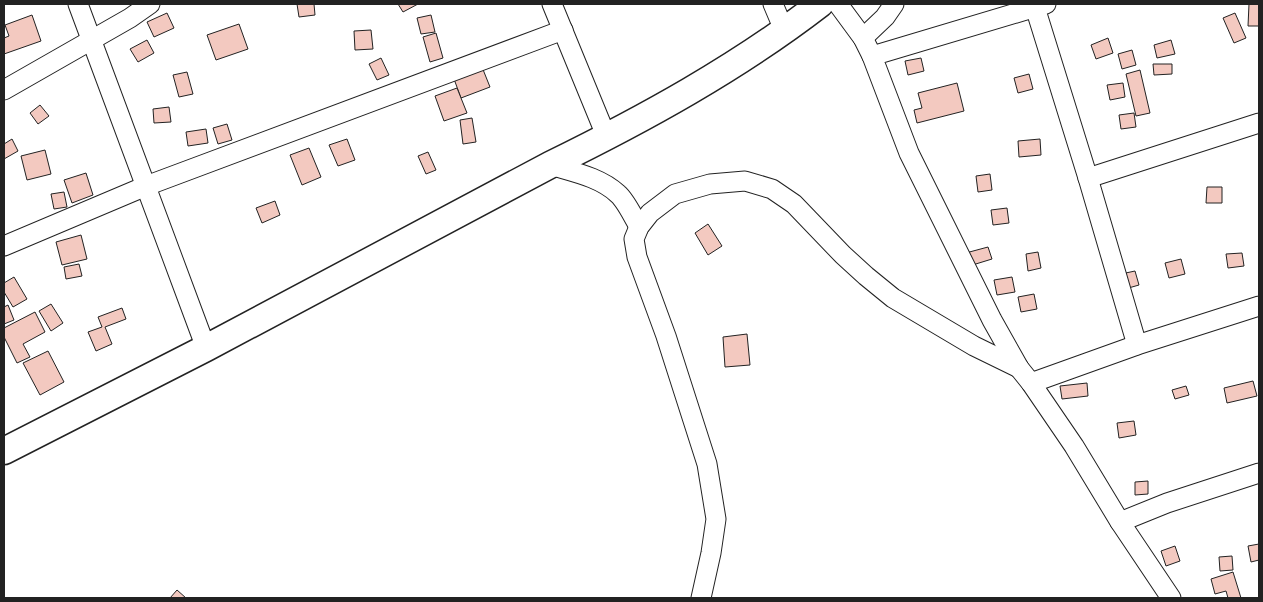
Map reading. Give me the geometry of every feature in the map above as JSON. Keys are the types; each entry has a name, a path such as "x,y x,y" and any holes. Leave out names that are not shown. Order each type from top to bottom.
{"main road":[{"path":"4,451 206,348 550,165 607,138 725,70 820,4"}],"street":[{"path":"78,4 206,348"},
{"path":"4,90 130,18 150,4"},
{"path":"552,4 607,138"},
{"path":"773,4 784,30"},
{"path":"838,4 863,38 872,56 909,153 982,301 1019,368 1074,446 1120,522 1170,598"},
{"path":"863,38 885,17 894,4"},
{"path":"872,56 1038,5 1137,345"},
{"path":"4,246 146,186 563,30"},
{"path":"1088,178 1259,123"},
{"path":"550,165 602,183 619,195 639,227"},
{"path":"701,598 716,519 707,464 666,336 636,257 634,240 639,227 650,213 674,194 710,184 745,182 772,189 794,204 843,255 893,298 974,346 1019,368"},
{"path":"1031,383 1137,345 1259,306"},
{"path":"1120,522 1167,503 1259,473"}],"building":[{"path":"297,4 314,4 315,15 299,17"},
{"path":"398,4 418,4 403,12"},
{"path":"1249,4 1259,4 1259,26 1248,26"},
{"path":"167,13 174,28 154,37 147,22"},
{"path":"1235,13 1246,38 1234,43 1223,18"},
{"path":"32,15 41,41 4,54 4,38 9,36 5,25"},
{"path":"431,15 435,32 421,34 417,18"},
{"path":"239,24 248,49 216,60 207,35"},
{"path":"371,30 373,49 355,50 354,31"},
{"path":"436,33 443,58 430,62 423,37"},
{"path":"1108,38 1113,53 1096,59 1091,45"},
{"path":"147,40 154,53 138,62 130,49"},
{"path":"1171,40 1175,54 1157,58 1154,45"},
{"path":"1132,50 1136,65 1122,69 1118,54"},
{"path":"381,58 389,75 377,80 369,64"},
{"path":"921,58 924,71 908,75 905,61"},
{"path":"1153,64 1172,64 1172,74 1154,75"},
{"path":"482,67 490,87 461,98 454,79"},
{"path":"1140,70 1150,113 1136,116 1126,74"},
{"path":"187,72 193,94 179,97 173,75"},
{"path":"1029,74 1033,89 1018,93 1014,78"},
{"path":"957,83 964,111 917,123 914,110 922,108 918,93"},
{"path":"1123,83 1125,97 1110,100 1107,85"},
{"path":"457,88 467,113 444,121 435,96"},
{"path":"40,105 49,116 38,124 30,113"},
{"path":"169,107 171,122 154,123 153,109"},
{"path":"1134,113 1136,127 1121,129 1119,115"},
{"path":"472,118 476,142 463,144 460,120"},
{"path":"227,124 232,140 218,144 213,128"},
{"path":"206,129 208,143 188,146 186,132"},
{"path":"12,139 18,151 4,159 4,144"},
{"path":"347,139 355,160 338,166 329,145"},
{"path":"1040,139 1041,155 1019,157 1018,141"},
{"path":"309,148 321,177 302,185 290,155"},
{"path":"45,150 51,174 27,180 21,156"},
{"path":"428,152 436,170 426,174 418,156"},
{"path":"86,173 93,195 72,203 64,180"},
{"path":"990,174 992,190 978,192 976,176"},
{"path":"1207,187 1222,187 1222,203 1206,203"},
{"path":"64,192 67,207 54,209 51,194"},
{"path":"275,201 280,215 262,223 256,208"},
{"path":"1007,208 1009,223 993,225 991,210"},
{"path":"708,224 722,246 708,255 695,233"},
{"path":"81,235 87,259 62,265 56,242"},
{"path":"988,247 992,259 966,267 962,254"},
{"path":"1038,252 1041,268 1028,271 1026,254"},
{"path":"1242,253 1244,266 1228,268 1226,254"},
{"path":"1181,259 1185,274 1169,278 1165,263"},
{"path":"79,264 82,276 66,279 64,267"},
{"path":"1135,271 1139,285 1125,289 1121,274"},
{"path":"14,277 27,299 13,307 4,292 4,283"},
{"path":"1012,277 1015,292 997,295 994,280"},
{"path":"1034,294 1037,309 1021,312 1018,297"},
{"path":"51,304 63,323 51,331 39,311"},
{"path":"8,305 14,320 4,324 4,307"},
{"path":"122,308 126,319 105,327 112,344 96,351 88,332 102,327 98,317"},
{"path":"35,312 45,332 23,344 30,357 17,363 4,337 4,328"},
{"path":"747,334 750,365 725,367 723,337"},
{"path":"48,351 64,382 40,395 23,363"},
{"path":"1253,381 1257,396 1227,403 1224,388"},
{"path":"1087,383 1088,396 1062,399 1060,386"},
{"path":"1186,386 1189,395 1175,399 1172,390"},
{"path":"1134,421 1136,435 1119,438 1117,423"},
{"path":"1148,481 1148,494 1135,495 1135,482"},
{"path":"1259,544 1259,560 1251,562 1248,546"},
{"path":"1175,546 1180,561 1166,566 1161,551"},
{"path":"1232,556 1233,570 1220,571 1219,557"},
{"path":"1233,572 1241,598 1228,598 1226,591 1215,594 1211,579"},
{"path":"177,590 186,598 170,598"}]}
